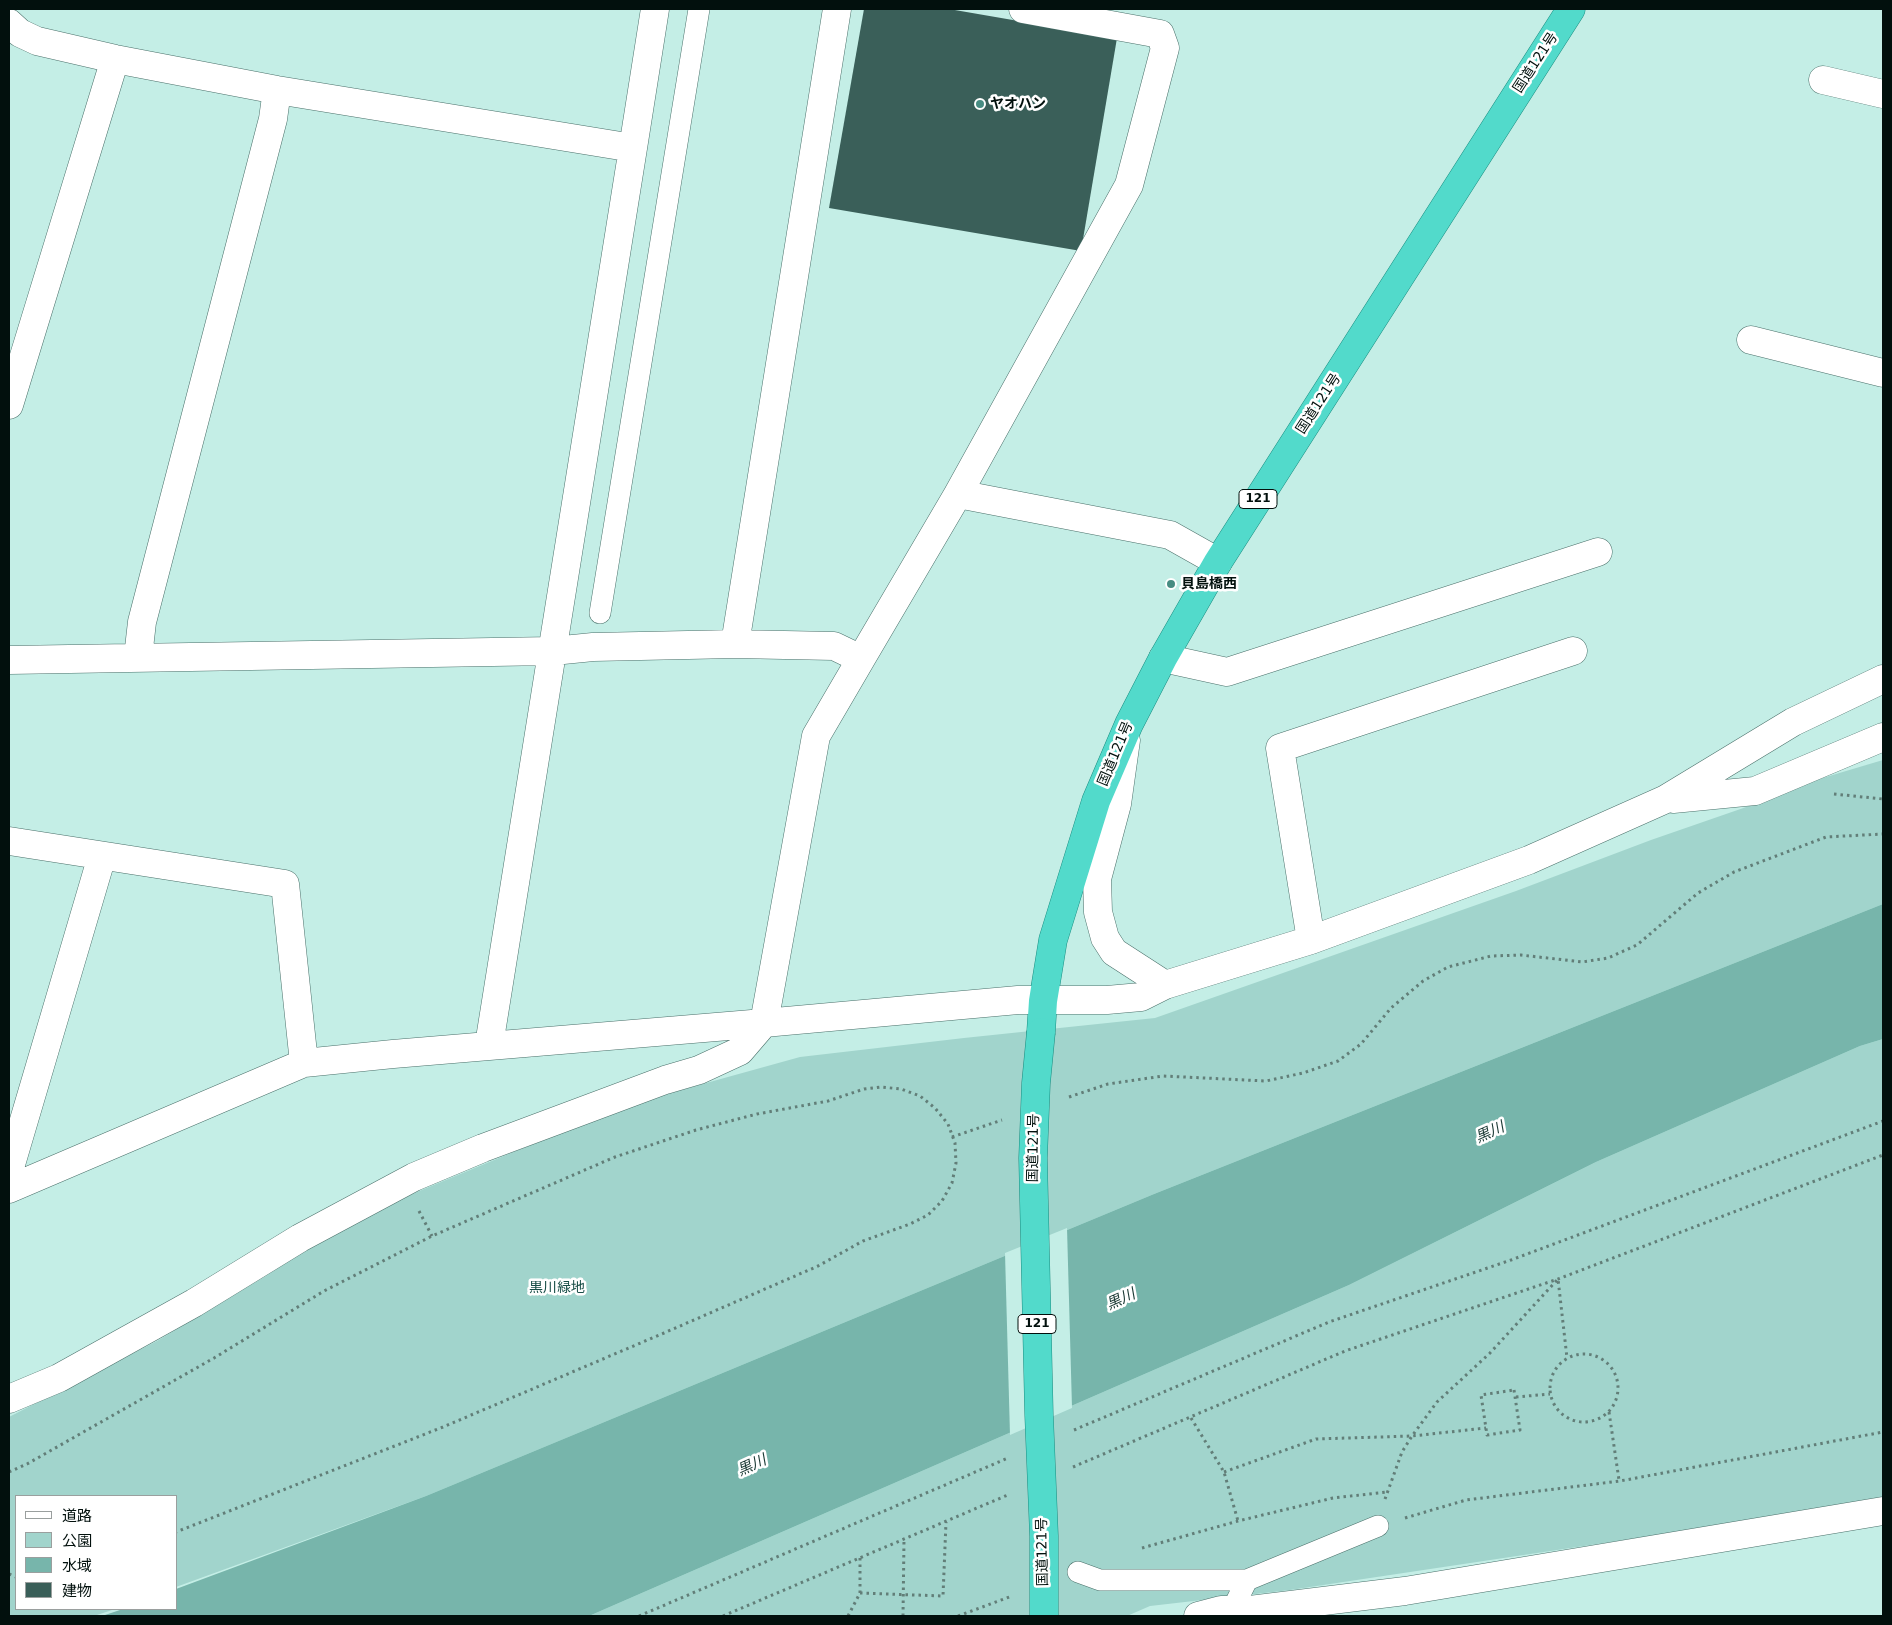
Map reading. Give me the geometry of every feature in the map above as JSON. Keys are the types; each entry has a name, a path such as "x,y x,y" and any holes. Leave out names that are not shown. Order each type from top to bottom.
{"highway":[{"name":"国道121号","path":"1044,1616 1044,1536 1033,1158 1036,1083 1043,1001 1053,940 1096,801 1129,724 1163,658 1218,562 1571,9"}],"street":[{"path":"19,9 9,22 20,33 37,41 115,59 277,90 633,148"},
{"path":"489,1045 554,651 655,9"},
{"path":"600,613 699,9"},
{"path":"734,644 836,9"},
{"path":"9,1399 59,1378 194,1303 300,1238 414,1176 647,1086 699,1070 740,1051 764,1023 816,736 958,494 1129,185 1165,48 1160,34 1023,9"},
{"path":"9,405 115,59"},
{"path":"1823,80 1883,94"},
{"path":"138,657 142,622 273,119 277,90"},
{"path":"1751,340 1883,372"},
{"path":"958,494 1170,535 1218,562"},
{"path":"1163,658 1228,672 1598,552"},
{"path":"9,660 554,651 594,646 734,644 834,646 861,659"},
{"path":"1311,940 1280,748 1573,651"},
{"path":"9,1189 304,1063 489,1045 1018,1000 1107,1000 1141,997 1165,985 1311,940 1529,860 1666,799 1793,722 1883,679"},
{"path":"1129,724 1117,804 1097,879 1098,912 1105,938 1114,952 1165,985"},
{"path":"1666,799 1755,791 1883,736"},
{"path":"9,841 285,884 304,1063"},
{"path":"9,1171 102,856"},
{"path":"1198,1616 1221,1610 1250,1610 1404,1591 1883,1511"},
{"path":"1078,1572 1100,1580 1247,1580 1378,1526"},
{"path":"1232,1610 1247,1580"}],"path":[{"path":"1062,1099 1108,1084 1163,1076 1266,1081 1303,1073 1338,1061 1361,1044 1391,1008 1423,981 1448,967 1491,956 1522,955 1582,962 1608,958 1637,945 1698,893 1734,872 1826,837 1883,834"},
{"path":"9,1472 27,1464 214,1358 324,1291 432,1236 615,1157 696,1130 766,1112 828,1101 864,1089 881,1087 901,1089 920,1096 935,1108 948,1124 956,1163 952,1183 942,1201 928,1215 863,1242 818,1266 444,1427 178,1531"},
{"path":"952,1137 1007,1118"},
{"path":"1070,1432 1329,1322 1511,1260 1883,1121"},
{"path":"1073,1468 1345,1351 1558,1279 1883,1155"},
{"path":"423,1219 432,1236"},
{"path":"1558,1279 1567,1358"},
{"path":"1378,1526 1387,1492 1402,1452 1412,1436 1437,1402 1490,1353 1558,1279"},
{"path":"1583,1352 1597,1355 1608,1362 1616,1374 1619,1387 1616,1400 1609,1412 1598,1420 1585,1423 1572,1420 1560,1413 1552,1402 1550,1394 1551,1375 1559,1363 1583,1352"},
{"path":"1514,1390 1516,1397 1520,1430 1487,1436 1481,1395 1514,1390"},
{"path":"1516,1397 1550,1394"},
{"path":"1609,1412 1620,1481"},
{"path":"1191,1418 1224,1472 1238,1521"},
{"path":"1224,1472 1316,1439 1412,1436 1486,1428"},
{"path":"1378,1526 1466,1500 1620,1481 1883,1432"},
{"path":"638,1616 1015,1455"},
{"path":"723,1616 1019,1491"},
{"path":"1139,1549 1238,1521 1334,1498 1387,1492"},
{"path":"860,1593 943,1596 946,1522"},
{"path":"903,1616 904,1539"},
{"path":"848,1616 860,1593 860,1558"},
{"path":"958,1616 1018,1594"}],"green space":[{"name":"黒川緑地","path":"1883,760 1883,904 1154,1194 426,1496 178,1586 178,1495 15,1495 15,1610 112,1610 94,1616 9,1616 9,1417 157,1341 266,1276 307,1249 400,1199 645,1100 800,1057 1155,1018 1516,891 1651,840 1752,805 1789,788"},
{"path":"1883,1039 1883,1499 1764,1519 1290,1590 1150,1606 1127,1616 589,1616 1349,1285 1596,1162 1860,1046"}],"water":[{"name":"黒川","path":"1883,904 1883,1039 1860,1046 1596,1162 1349,1285 589,1616 102,1616 120,1610 178,1610 178,1588 426,1496 1154,1194"}],"pier":[{"path":"1067,1228 1072,1408 1010,1435 1005,1253"}],"building":[{"path":"864,9 949,9 1117,38 1081,251 829,208"}],"place":[{"name":"ヤオハン","path":"980,104"},
{"name":"貝島橋西","path":"1171,584"}]}
